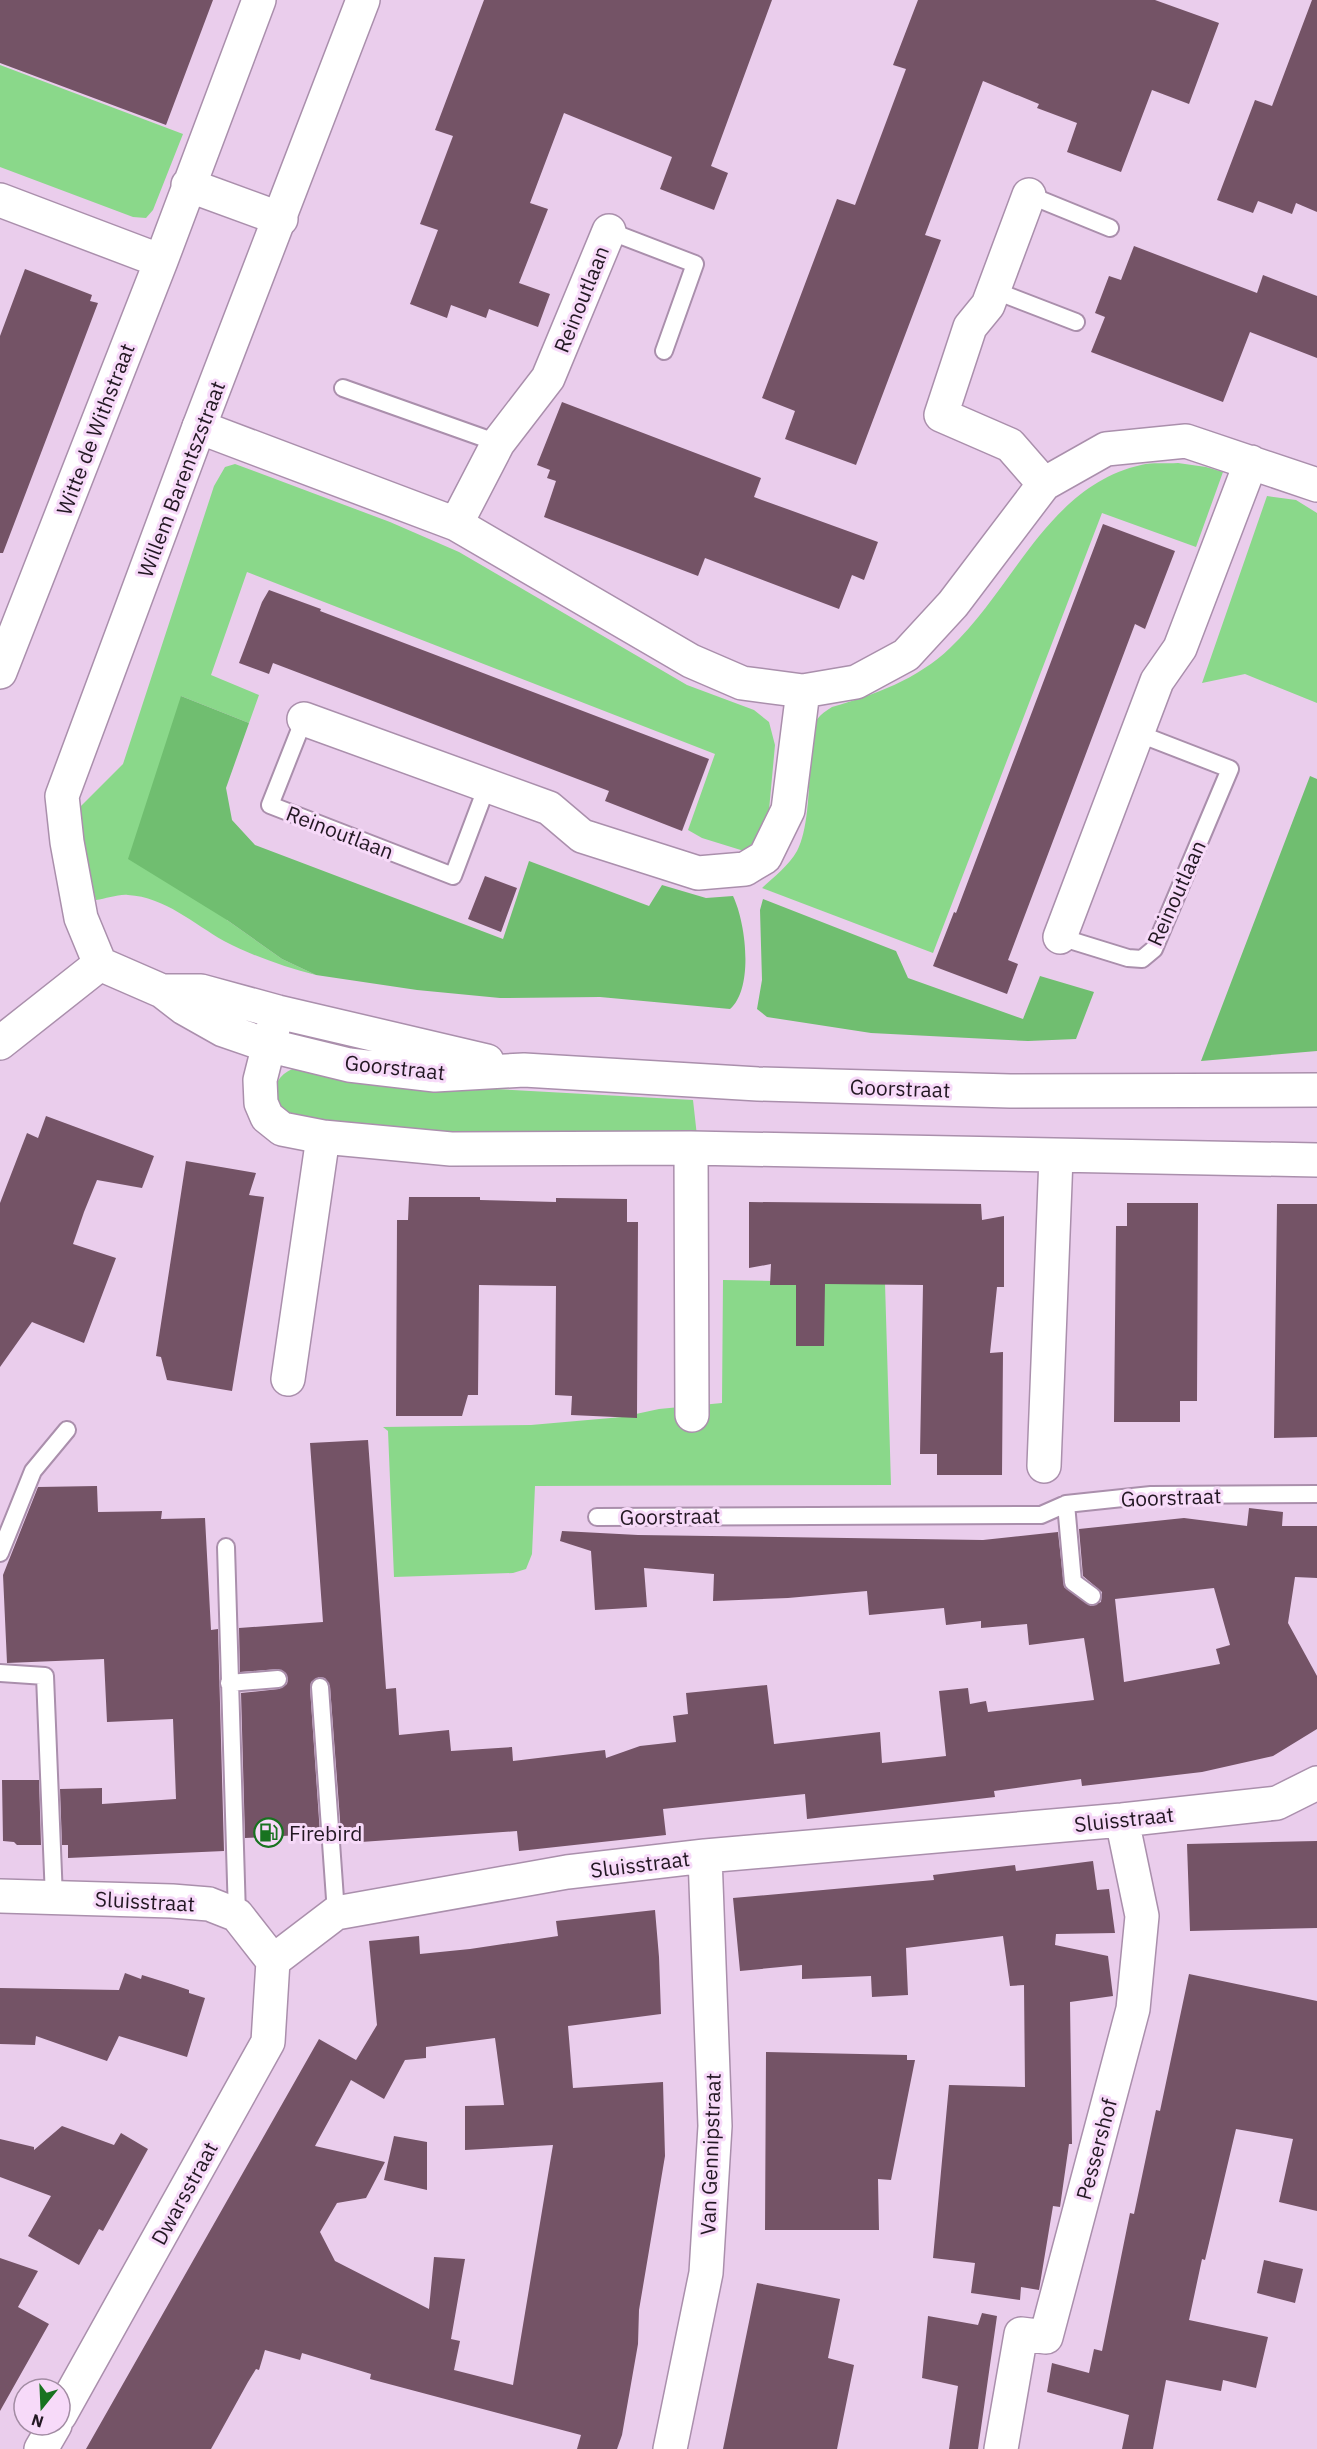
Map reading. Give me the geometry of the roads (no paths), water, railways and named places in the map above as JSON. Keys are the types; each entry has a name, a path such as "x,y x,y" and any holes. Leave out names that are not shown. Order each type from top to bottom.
{"street":[{"name":"Witte de Withstraat","path":"0,672 161,261 259,0"},
{"name":"Willem Barentszstraat","path":"100,964 81,918 66,842 62,796 363,0"},
{"path":"188,185 281,219"},
{"path":"1029,195 988,305 970,327 941,415 1010,445 1044,484"},
{"path":"0,200 161,261"},
{"name":"Reinoutlaan","path":"456,524 498,443 548,378 609,231"},
{"path":"200,427 456,524 691,660 742,683 803,692 855,682 906,656 953,604 1044,484 1106,449 1186,441 1317,485"},
{"name":"Reinoutlaan","path":"1060,937 1157,681 1180,648 1251,462"},
{"name":"Reinoutlaan","path":"304,719 549,808 582,836 699,873 745,869 765,857 788,810 803,692"},
{"path":"0,1043 100,964"},
{"name":"Goorstraat","path":"100,964 162,991 184,1008 223,1030 267,1046 349,1065 435,1075 524,1070 758,1084 1010,1091 1317,1090"},
{"name":"Goorstraat","path":"162,991 201,991 278,1012 524,1070"},
{"path":"278,1012 267,1046 260,1080 261,1103 267,1117 282,1129 323,1137 451,1149 691,1148 1317,1161"},
{"name":"Goorstraat","path":"1276,1089 1317,1079"},
{"path":"288,1378 323,1137"},
{"path":"691,1148 692,1415"},
{"path":"1044,1466 1056,1157"},
{"name":"Sluisstraat","path":"273,1961 336,1913 567,1872 705,1856 1122,1820 1277,1803 1317,1783"},
{"name":"Pessershof","path":"1001,2449 1021,2334 1046,2337 1133,2009 1142,1916 1122,1820"},
{"name":"Van Gennipstraat","path":"670,2449 706,2273 715,2126 705,1856"},
{"name":"Sluisstraat","path":"0,1896 209,1904 237,1915"},
{"path":"237,1915 273,1961"},
{"name":"Dwarsstraat","path":"72,2393 268,2042 273,1961"}],"lane":[{"path":"1029,195 1110,228"},
{"name":"Reinoutlaan","path":"609,231 695,264 664,351"},
{"path":"993,290 1076,322"},
{"path":"343,388 498,443"},
{"name":"Reinoutlaan","path":"304,719 270,805 453,876 487,786"},
{"name":"Reinoutlaan","path":"1060,937 1128,958 1142,959 1154,949 1230,769 1137,733"},
{"path":"0,1553 33,1471 67,1430"},
{"name":"Goorstraat","path":"597,1517 1041,1515 1066,1504 1151,1495 1317,1494"},
{"path":"1066,1504 1073,1582 1092,1596"},
{"path":"226,1547 237,1915"},
{"path":"0,1673 45,1676 54,1898"},
{"path":"229,1683 278,1679"},
{"path":"320,1688 336,1913"}],"place":[{"name":"Firebird","path":"268,1833"}]}
